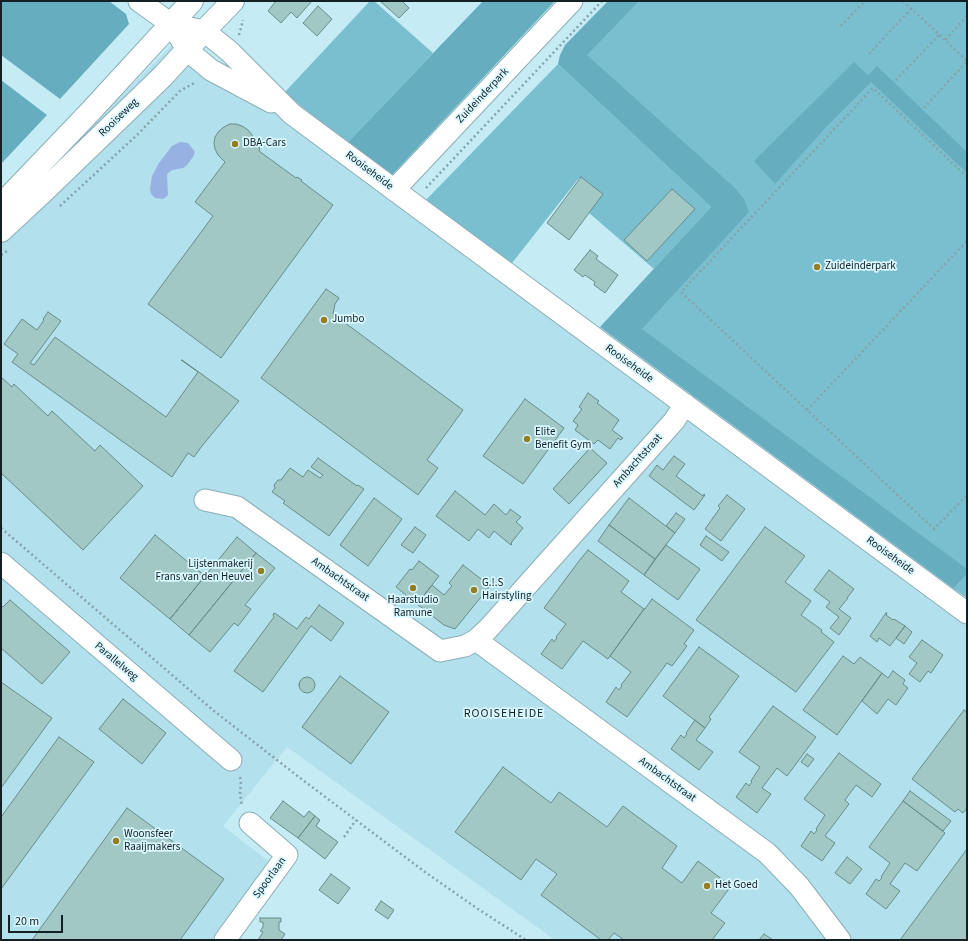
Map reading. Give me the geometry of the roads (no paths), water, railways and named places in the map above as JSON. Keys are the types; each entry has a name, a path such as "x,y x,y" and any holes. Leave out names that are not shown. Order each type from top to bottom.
{"main road":[{"path":"1,205 192,1"},
{"name":"Rooiseweg","path":"7,239 45,190 158,81 204,31 240,8"}],"street":[{"path":"139,1 171,24"},
{"name":"Zuideinderpark","path":"394,190 572,1"},
{"name":"Rooiseheide","path":"171,24 204,31 230,51 292,114"},
{"name":"Rooiseheide","path":"171,24 187,50 211,70 292,114 967,613"},
{"name":"Ambachtstraat","path":"205,500 237,507 440,651 465,646 476,640 493,623 674,421 685,404"},
{"name":"Parallelweg","path":"1,564 231,760"},
{"name":"Ambachtstraat","path":"476,640 767,853 799,886 840,940"},
{"name":"Spoorlaan","path":"225,940 287,855 250,823"}],"place":[{"name":"DBA-Cars","path":"235,144"},
{"name":"Zuideinderpark","path":"817,267"},
{"name":"Jumbo","path":"324,320"},
{"name":"Elite Benefit Gym","path":"527,439"},
{"name":"Lijstenmakerij Frans van den Heuvel","path":"261,571"},
{"name":"Haarstudio Ramune","path":"413,588"},
{"name":"G.!.S Hairstyling","path":"474,590"},
{"name":"Woonsfeer Raaijmakers","path":"116,841"},
{"name":"Het Goed","path":"707,886"}],"district":[{"name":"ROOISEHEIDE","path":"504,714"}]}
